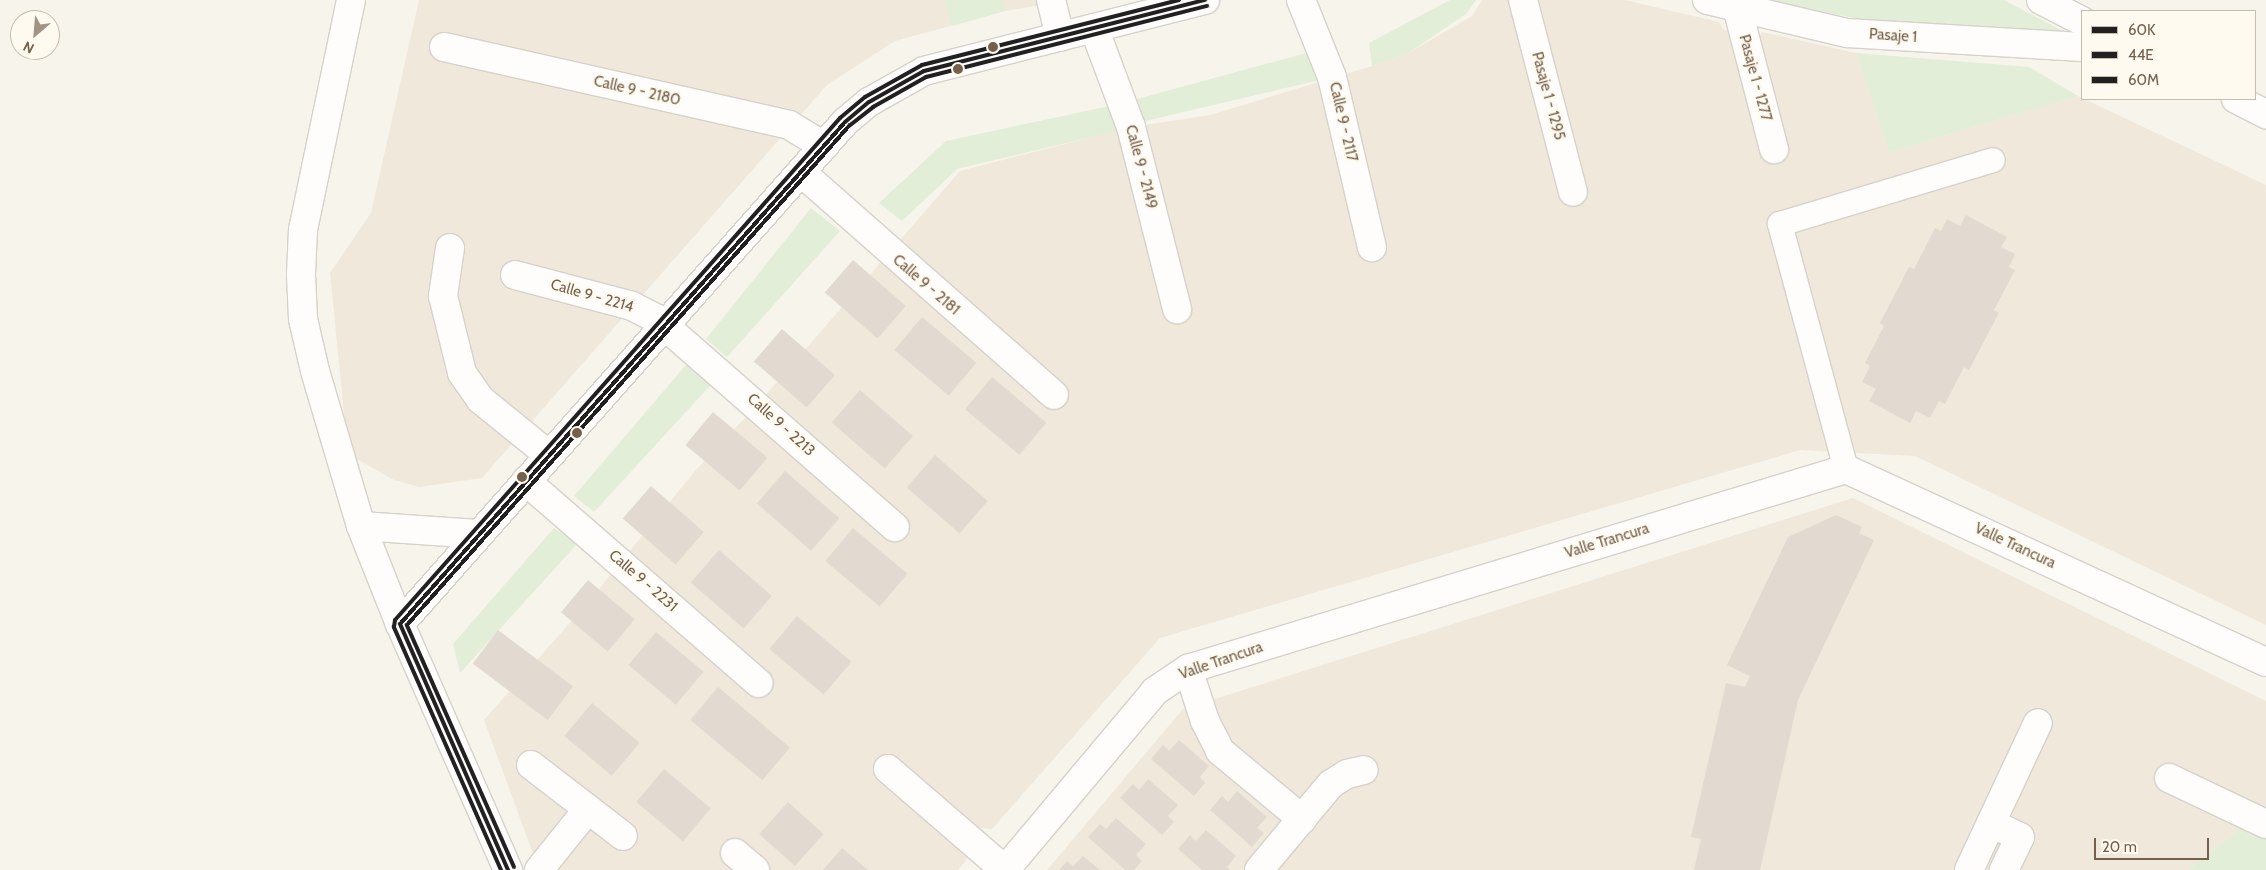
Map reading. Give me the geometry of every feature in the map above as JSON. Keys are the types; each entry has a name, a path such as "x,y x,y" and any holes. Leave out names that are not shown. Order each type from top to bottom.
{"street":[{"path":"351,0 311,183 301,275 303,319 315,371 361,526 400,624 508,870"},
{"path":"1051,0 1060,37"},
{"path":"400,624 824,146 869,102 924,71 1206,0"},
{"name":"Calle 9 - 2117","path":"1301,0 1332,77 1372,247"},
{"name":"Pasaje 1 - 1295","path":"1523,0 1573,192"},
{"name":"Pasaje 1","path":"1708,0 1847,32 2081,47"},
{"path":"2041,0 2081,20"},
{"name":"Pasaje 1 - 1277","path":"1737,7 1774,150"},
{"name":"Calle 9 - 2149","path":"1094,28 1132,127 1176,309"},
{"name":"Calle 9 - 2180","path":"444,47 789,125 824,146"},
{"path":"2238,100 2266,114"},
{"name":"Calle 9 - 2181","path":"802,172 1054,395"},
{"path":"450,248 443,296 462,373 481,400 549,455"},
{"name":"Calle 9 - 2214","path":"516,275 632,306 665,325"},
{"name":"Calle 9 - 2213","path":"665,325 895,527"},
{"name":"Valle Trancura","path":"1005,870 1154,691 1188,670 1846,468 2266,662"},
{"name":"Calle 9 - 2231","path":"526,481 758,683"},
{"path":"361,526 478,534"},
{"path":"1188,670 1209,732 1220,751 1302,819"},
{"path":"1969,870 2038,723"},
{"path":"531,765 623,836"},
{"path":"888,769 1005,870"},
{"path":"1259,870 1338,778 1364,770"},
{"path":"2169,778 2266,824"},
{"path":"539,870 588,809"},
{"path":"1991,823 2020,837 2004,870"}],"lane":[{"path":"1846,468 1780,224 1993,160"}],"shaded area":[{"path":"419,0 1070,0 1005,11 895,41 827,85 482,478 419,487 394,480 355,458 347,444 330,273 371,213"},
{"path":"1482,0 1625,0 1719,22 1724,30 1759,37 1762,32 1856,53 1889,152 2078,96 2081,97 2081,100 2086,100 2266,185 2266,625 1915,456 1800,450 1160,638 992,829 979,828 963,847 967,859 958,870 539,870 484,720 589,601 695,471 757,405 960,171 1131,127 1210,115 1372,66 1410,52 1472,16"},
{"path":"1853,498 2266,701 2266,808 2188,870 1047,870 1183,709"}],"green space":[{"path":"946,0 1003,0 1005,11 952,26"},
{"path":"1450,0 1476,0 1466,14 1410,52 1372,66 1369,43"},
{"path":"1751,0 2004,0 2072,36 1920,29"},
{"path":"1321,49 1332,77 1137,123 1130,101"},
{"path":"1856,53 2029,67 2078,96 1889,152"},
{"path":"1119,104 1126,129 957,169 902,221 879,203 946,141"},
{"path":"811,208 840,231 727,357 706,339"},
{"path":"691,359 717,378 594,512 574,496"},
{"path":"554,528 578,543 460,673 453,644"},
{"path":"2266,808 2266,870 2188,870"}],"building":[{"path":"1966,215 2007,237 2001,247 2015,254 2009,267 2015,270 1994,310 1999,313 1969,370 1964,367 1945,404 1939,401 1930,418 1916,411 1910,423 1869,401 1876,389 1862,382 1870,366 1865,363 1884,326 1880,323 1909,267 1914,269 1935,228 1941,231 1947,219 1960,226"},
{"path":"853,260 906,306 878,338 825,292"},
{"path":"922,317 976,363 949,396 894,350"},
{"path":"782,329 835,375 807,407 754,361"},
{"path":"992,377 1046,423 1019,455 965,409"},
{"path":"860,390 913,436 885,468 832,422"},
{"path":"713,412 767,458 740,491 685,445"},
{"path":"935,455 988,501 960,533 907,487"},
{"path":"785,471 839,518 811,551 757,503"},
{"path":"651,486 704,532 676,564 623,518"},
{"path":"1836,515 1862,527 1859,533 1874,540 1798,700 1760,870 1694,870 1701,839 1691,837 1726,683 1745,687 1750,676 1727,665 1788,537"},
{"path":"853,528 907,574 880,607 825,561"},
{"path":"719,550 772,596 744,628 691,582"},
{"path":"588,580 635,619 608,651 561,612"},
{"path":"797,616 851,662 824,695 769,649"},
{"path":"498,630 573,687 548,720 473,664"},
{"path":"656,632 703,672 676,705 628,665"},
{"path":"718,687 790,747 762,780 690,720"},
{"path":"592,703 639,743 612,776 564,736"},
{"path":"1179,740 1209,766 1200,777 1205,783 1194,796 1151,759 1163,745 1169,751"},
{"path":"664,769 711,808 683,841 636,802"},
{"path":"1148,779 1178,805 1168,816 1174,822 1162,835 1120,798 1133,784 1139,790"},
{"path":"1237,791 1267,817 1257,828 1264,833 1252,847 1210,810 1222,796 1228,802"},
{"path":"788,802 824,834 795,866 759,834"},
{"path":"1116,818 1146,844 1136,855 1142,861 1134,870 1125,870 1088,837 1100,824 1106,829"},
{"path":"1206,830 1236,856 1227,867 1230,870 1202,870 1178,849 1190,835 1196,841"},
{"path":"842,848 868,870 823,870"},
{"path":"1083,856 1100,870 1059,870 1067,861 1073,866"}],"transit line":[{"name":"60M","path":"501,870 394,627 395,620 840,118 865,97 922,65 1179,0"},
{"name":"60K","path":"508,870 400,624 845,122 869,102 924,71 1205,0"},
{"name":"44E","path":"514,867 407,625 849,126 873,107 926,77 1207,6"}]}
